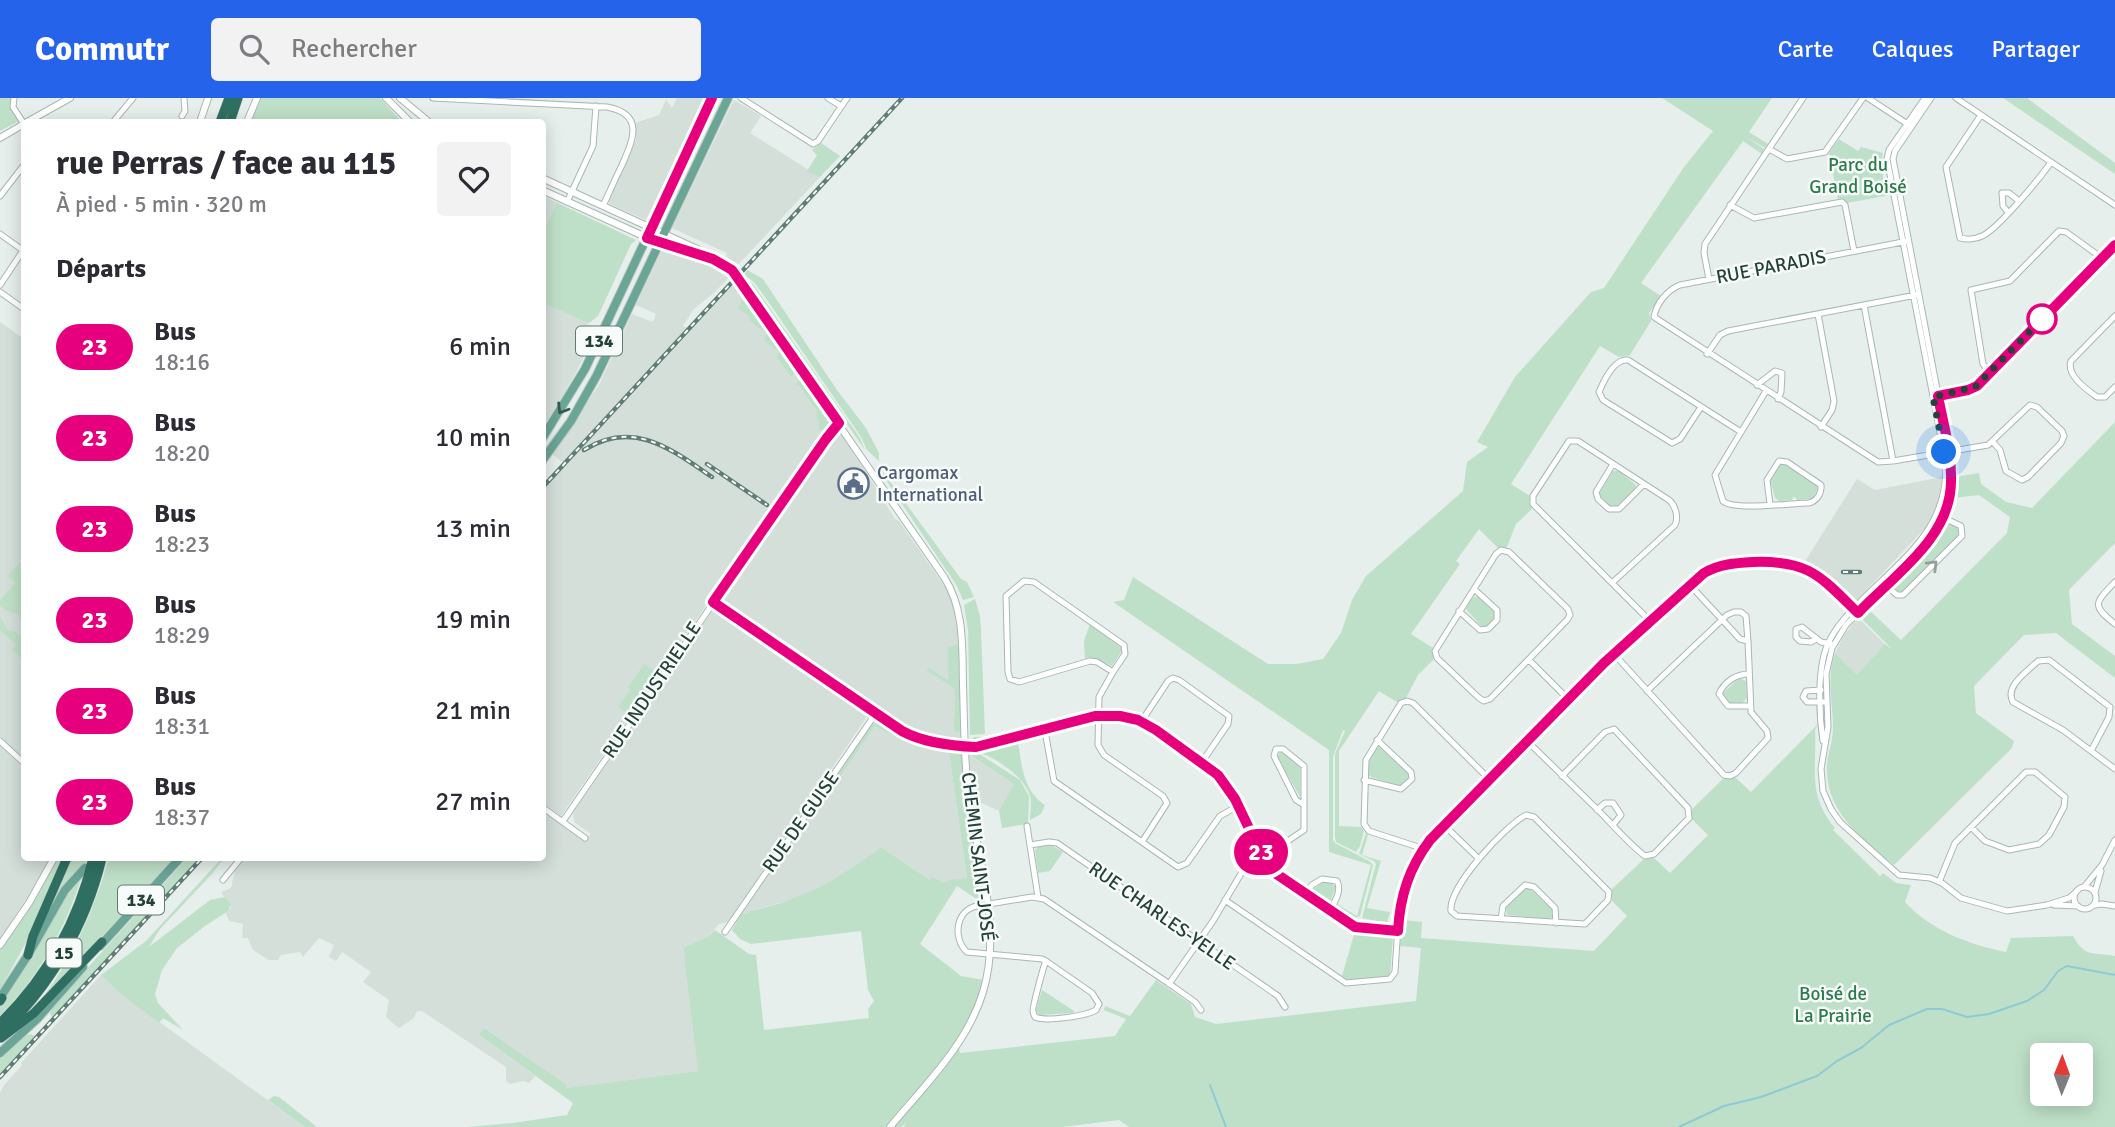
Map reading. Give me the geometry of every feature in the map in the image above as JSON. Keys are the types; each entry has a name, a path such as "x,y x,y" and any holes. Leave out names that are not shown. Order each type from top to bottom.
{"highway":[{"path":"221,119 229,98"},
{"path":"231,119 238,98"},
{"path":"28,955 33,936 66,861"},
{"name":"15","path":"0,1023 30,990 58,949 82,896 92,861"},
{"name":"15","path":"0,1034 32,999 60,961 86,908 101,861"},
{"path":"0,1039 28,1018 102,942"}],"main road":[{"name":"134","path":"546,434 582,376 712,98"},
{"name":"134","path":"546,456 593,382 728,98"},
{"path":"616,305 628,310"},
{"path":"582,376 593,382"},
{"path":"546,444 551,449"},
{"name":"134","path":"102,942 177,861"},
{"path":"1,999 62,894 85,868"},
{"path":"0,1053 47,1009 102,942"}],"street":[{"path":"14,98 13,107 22,119"},
{"path":"32,119 70,98"},
{"path":"116,119 133,98"},
{"path":"182,116 185,111 184,98"},
{"path":"201,119 208,98"},
{"path":"248,119 257,98"},
{"path":"386,98 407,119"},
{"path":"400,98 425,119"},
{"path":"741,98 809,143 816,143 847,98"},
{"path":"828,98 841,106"},
{"path":"1709,279 1704,245 1803,98"},
{"path":"1769,149 1787,159 1825,152 1866,98 1909,126"},
{"path":"1824,702 1821,666 1831,644 1856,611 1927,543 1940,516 1946,485 1946,452 1892,159 1924,98"},
{"path":"1909,126 1931,98"},
{"path":"1956,98 2115,205"},
{"path":"435,99 561,101 614,108 624,113 631,121 631,145 603,206"},
{"path":"567,202 594,142 597,106"},
{"path":"1981,114 1946,167 1960,238 1965,240 1984,235 2039,181 2051,162"},
{"path":"0,138 21,125"},
{"path":"0,196 21,169"},
{"path":"546,180 651,229 661,239"},
{"path":"546,192 647,238 661,239"},
{"path":"2008,212 2003,206 2002,193 2007,192 2019,201"},
{"path":"1730,205 1754,218 1842,202 1845,205 1854,251"},
{"path":"1990,373 1983,364 1971,290 2010,281 2059,232 2066,232 2102,258"},
{"path":"0,234 21,248"},
{"name":"CHEMIN SAINT-JOSÉ","path":"661,239 697,249 729,268 739,279 954,594 961,633 969,799 987,905 990,954 983,993 968,1028 890,1127"},
{"name":"RUE PARADIS","path":"1707,354 1655,319 1654,312 1671,289 1709,279 1905,241"},
{"path":"1936,397 1970,390 1990,373 2115,245"},
{"path":"0,285 21,254"},
{"path":"0,292 21,307"},
{"path":"1916,295 1724,332 1707,354 1875,460 1893,461 1987,445 2030,405 2037,407 2064,436 2062,443 2028,477 2020,480 2006,471 2000,450 1992,441"},
{"path":"1864,305 1893,461"},
{"path":"1818,314 1833,401 1832,410 1822,427"},
{"path":"2115,316 2071,360 2069,366 2071,373 2097,397 2105,397 2115,387"},
{"path":"1701,407 1680,439 1672,443 1603,400 1599,392 1617,363 1626,359 1741,432"},
{"path":"1757,386 1775,371 1782,373 1782,390 1778,399"},
{"path":"1766,391 1715,472 1722,499 1730,506 1770,504 1813,501 1821,492 1821,485 1787,461 1781,461 1775,464 1767,480 1770,504"},
{"name":"RUE INDUSTRIELLE","path":"563,821 839,423"},
{"path":"1612,583 1676,522 1672,502 1578,441 1569,441 1532,500 1534,506 1650,621"},
{"path":"1613,464 1596,492 1598,499 1609,509 1619,509 1644,484"},
{"path":"1884,583 1897,595 1903,594 1962,536 1961,526 1940,516"},
{"path":"1505,550 1567,609 1570,615 1490,699 1480,699 1435,654 1474,589 1496,554 1505,550"},
{"path":"1225,900 1346,983 1386,980 1393,976 1402,894 1422,850 1568,699 1690,585 1708,571 1723,565 1786,562 1817,575 1856,611"},
{"path":"1112,673 1097,662 1090,661 1019,682 1012,681 1008,672 1007,594 1024,582 1032,581 1122,643 1126,652 1100,693 1098,745 1102,753 1166,800 1165,808 1142,842"},
{"path":"2115,582 2099,600 2097,607 2115,624"},
{"path":"1690,585 1740,639 1748,641"},
{"path":"1459,611 1480,630 1488,629 1497,620 1497,610 1474,589"},
{"path":"713,602 914,737 976,747 1098,716 1125,716 1141,722 1202,762 1224,781 1272,871 1358,928 1398,931"},
{"path":"1614,654 1647,691 1727,776 1736,773 1768,740 1767,731 1752,716 1750,706 1748,641 1744,614 1734,612 1647,691"},
{"path":"1816,639 1831,644"},
{"path":"1831,644 1824,702 1821,769 1822,787 1840,822 1896,873 1904,877 1925,877 1940,882 1959,897 1999,910 2015,912 2047,905 2071,897 2081,889 2090,888 2095,894 2115,905"},
{"path":"1529,660 1568,699"},
{"path":"2091,751 2109,717 2110,707 2049,660 2038,661 2010,691 2011,700 2063,730 2091,751 2115,769"},
{"path":"1749,674 1735,676 1719,694 1728,706 1750,706"},
{"path":"1141,722 1168,681 1173,678 1179,680 1229,716 1228,724 1202,762"},
{"path":"1821,690 1806,691 1803,697 1807,702 1824,702"},
{"path":"1422,850 1367,830 1364,824 1366,760 1399,705 1410,701 1489,779"},
{"name":"RUE DE GUISE","path":"725,932 876,713"},
{"path":"1527,741 1562,776 1643,855 1649,856 1688,820 1690,813 1679,799 1614,729 1605,732 1562,776"},
{"path":"1045,731 1054,781 1176,866 1184,866 1220,816 1238,806"},
{"path":"1364,780 1401,789 1412,779 1411,772 1377,740"},
{"path":"0,741 21,760"},
{"path":"1169,984 1242,872 1302,832 1304,805 1304,764 1283,749 1276,749 1274,756 1296,800 1304,805"},
{"path":"1940,882 1953,845 1971,827 2026,772 2035,772 2065,797 2064,807 2047,839 2042,843 2009,850 1985,841 1971,827"},
{"path":"1597,810 1605,803 1613,803 1621,815 1613,825"},
{"path":"546,810 585,838"},
{"path":"1522,816 1532,816 1609,894 1607,902 1584,924 1457,916 1451,911 1450,905 1456,888 1479,859 1522,816"},
{"path":"1444,825 1479,859"},
{"path":"1027,826 1038,897"},
{"path":"2078,906 2074,897 2102,864 2115,840"},
{"name":"RUE CHARLES-YELLE","path":"1030,845 1056,843 1280,998 1285,1007"},
{"path":"0,944 29,903 52,861"},
{"path":"223,880 239,861"},
{"path":"2092,906 2096,901 2095,894 2102,864"},
{"path":"1305,893 1314,883 1324,878 1337,881 1339,888 1329,911"},
{"path":"1501,919 1505,904 1522,887 1529,885 1555,908 1556,923"},
{"path":"1046,961 1042,967 1040,986 1033,1007 1035,1017 1043,1019 1095,1012 1099,1004 1094,995 1046,961 967,952 957,936 965,911 971,907 1038,897 1051,902 1195,1002 1201,1010"},
{"path":"2047,905 2078,906 2084,909 2102,904 2115,905"}],"shaded area":[{"path":"677,98 705,98 646,220 610,204 609,201 636,140 635,123 659,115 666,100 672,108"},
{"path":"734,100 761,116 750,133 820,177 737,266 726,256 727,253 672,228"},
{"path":"546,197 636,240 631,244 598,316 587,324 598,329 546,423"},
{"path":"668,249 685,252 720,267 731,275 694,309 683,326 688,328 563,463 552,454 599,385 632,314 653,322 656,314 636,305 661,252"},
{"path":"736,282 830,417 831,424 561,816 546,805 546,487"},
{"path":"0,322 21,337 21,756 0,736"},
{"path":"838,433 853,451 895,519 950,594 959,636 962,736 957,742 919,735 904,728 723,603 724,594 833,436"},
{"path":"1942,477 1938,503 1926,527 1857,600 1851,600 1827,576 1804,563 1857,479 1875,490"},
{"path":"721,611 866,711 868,715 728,922 719,924 709,936 683,948 699,1071 566,1088 566,1084 484,1028 480,1036 535,1076 529,1083 523,1081 510,1084 506,1081 506,1067 422,1011 417,1011 414,1018 399,1028 395,1025 386,1017 389,1000 363,982 371,972 342,952 336,961 329,957 334,945 319,938 303,957 300,952 281,955 278,960 269,960 253,950 248,938 242,938 243,924 229,921 226,913 231,907 221,892 231,888 235,870 243,861 546,861 546,814 585,841 591,834 574,822 573,813 711,613"},
{"path":"1858,618 1885,644 1857,676 1835,653"},
{"path":"872,724 904,741 949,753 967,878 943,884 930,880 881,847 848,872 798,898 747,914 742,913"},
{"path":"0,746 21,765 21,861 48,861 0,939"},
{"path":"969,755 1015,784 999,811 973,799"},
{"path":"101,975 122,995 305,1127 0,1127 0,1093 4,1085"}],"green space":[{"path":"0,98 12,98 11,107 19,121 0,131"},
{"path":"261,98 380,98 399,119 251,119"},
{"path":"1662,98 1772,98 1749,132 1768,144 1765,148 1746,137 1764,149 1762,154 1743,141 1641,283 1661,296 1649,313 1651,321 1630,355 1619,357 1600,346 1511,484 1530,496 1532,509 1516,524 1507,547 1498,548 1479,529 1456,561 1460,564 1411,634 1433,648 1434,659 1418,675 1406,698 1397,702 1379,691 1339,751 1339,826 1361,827 1364,831 1356,852 1336,842 1335,837 1335,754 1345,731 1343,730 1333,757 1333,840 1335,843 1373,865 1360,916 1354,918 1336,906 1337,904 1357,916 1371,865 1329,852 1329,750 1113,602 1124,600 1133,577 1268,664 1297,664 1323,659 1341,633 1352,600 1366,576 1463,491 1467,462 1488,447 1477,442 1515,377 1591,292 1604,288 1684,167 1713,131"},
{"path":"2003,98 2027,98 2115,163 2115,174"},
{"name":"Parc du Grand Boisé","path":"1839,139 1858,151 1861,147 1883,153 1883,175 1890,195 1847,203 1844,199 1838,199 1829,153"},
{"path":"821,143 840,156 820,177 807,171 817,155 812,150"},
{"path":"557,203 636,240 631,244 598,316 589,323 546,304 546,226"},
{"path":"747,270 763,279 837,390 866,428 879,453 879,461 867,450 861,437 770,304 754,282 744,275"},
{"path":"748,281 753,284 860,438 865,450"},
{"path":"749,300 797,370 791,377 777,357 779,352 764,341 766,333 737,308 742,301"},
{"path":"803,379 831,419 826,432 819,430 816,415 818,413 799,385 796,386 798,381"},
{"path":"2115,422 2115,543 2069,590 2072,624 2115,656 2115,678 2056,633 2024,635 1974,686 1976,713 2014,741 2012,748 1894,865 1849,825 1833,800 1829,786 1827,766 1833,728 1830,681 1835,653 1857,675 1885,644 1892,649 1860,617 1868,609 1901,640 2007,533 2010,517 1979,495 1953,498 1955,477 1979,473 1981,484 2006,502 2032,508"},
{"path":"1781,464 1816,484 1818,489 1812,499 1797,500 1793,497 1792,500 1779,501 1775,498 1770,479"},
{"path":"1613,471 1619,471 1636,485 1615,508 1609,506 1599,494"},
{"path":"883,472 961,579 967,582 974,597 963,600 957,586"},
{"path":"1949,523 1958,528 1958,536 1903,592 1898,593 1892,588 1892,584 1929,547 1943,526"},
{"path":"21,564 21,621 18,614 6,611 0,606 0,600 15,583 8,576"},
{"path":"1478,596 1496,613 1495,619 1485,627 1466,609 1472,598"},
{"path":"975,599 980,616 985,734 970,735 968,630 964,605"},
{"path":"0,616 7,630 21,636 21,658 12,650 16,645 0,630"},
{"path":"1090,624 1123,649 1112,666 1094,658 1085,659 1084,641"},
{"path":"959,645 960,732 954,731 955,689 926,670 929,668 948,680 948,648"},
{"path":"644,664 659,674 629,714 618,707"},
{"path":"1739,678 1746,681 1747,698 1742,703 1729,703 1722,694"},
{"path":"877,720 913,741 958,750 961,753 983,894 980,894 981,902 957,886 920,944 961,976 984,980 977,1001 956,1040 886,1127 467,1127 567,1115 573,1103 479,1035 484,1028 566,1084 566,1088 698,1071 683,948 709,936 715,930 749,954 756,955 764,1030 869,1018 868,1009 874,1001 868,990 861,931 751,944 740,939 732,930 742,913 747,914 803,895 851,869 881,847 930,880 933,877 943,883 967,878 949,753 904,741 875,726 814,814 813,810"},
{"name":"Boisé de La Prairie","path":"1818,724 1815,730 1815,781 1820,804 1835,828 1833,830 1880,876 1883,873 1896,883 1911,885 1905,902 1927,921 1951,935 2006,952 2011,938 2073,936 2086,951 2115,956 2115,1127 1129,1127 1119,1120 1063,1127 904,1127 906,1122 902,1127 894,1127 959,1048 960,1053 1115,1036 1126,1019 1104,1010 1105,1006 1130,1016 1156,980 1191,1004 1195,1017 1216,1024 1416,1001 1421,948 1400,946 1403,920 1422,922 1421,938 1594,951 1627,916 1612,901 1612,889 1644,859 1654,858 1670,873 1708,835 1692,819 1692,809 1724,778 1736,778 1751,792"},
{"path":"1018,742 1028,785 1045,805 1041,814 1030,820 1030,796 1022,781 998,762 973,751"},
{"path":"1379,747 1408,773 1408,779 1401,786 1368,774 1371,756"},
{"path":"971,752 981,755 1020,780 1029,796 1028,824 1002,828 999,811 1014,784 970,755"},
{"path":"1281,752 1300,765 1300,797 1277,756"},
{"path":"1366,833 1368,835 1362,855 1381,861 1367,908 1390,912 1387,923 1362,918 1376,864 1359,854"},
{"path":"1051,845 1063,852 1050,871 1038,873 1035,850"},
{"path":"56,861 62,861 37,922 0,990 0,950 37,896"},
{"path":"68,861 86,861 62,888 47,917"},
{"path":"108,861 173,861 41,1000 82,932"},
{"path":"184,861 197,861 52,1018 50,1013 54,1005"},
{"path":"219,861 224,861 160,929 149,947 210,900 225,897 231,904 228,911 177,948 162,970 155,994 158,1003 183,1030 163,1018 159,1023 101,975 146,941"},
{"path":"82,876 68,914 50,950 27,984 0,1016 0,1006 64,897"},
{"path":"1325,881 1336,886 1330,903 1312,890"},
{"path":"1529,888 1552,909 1552,918 1507,915 1506,907 1523,890"},
{"path":"1355,931 1393,936 1390,976 1348,980 1342,976"},
{"path":"1042,990 1074,1011 1073,1013 1039,1015 1036,1010"},
{"path":"24,1036 35,1036 0,1074 0,1057"},
{"path":"274,1096 279,1097 317,1127 305,1127 268,1100"}],"waterway":[{"path":"1679,1127 1724,1106 1761,1097 1817,1076 1861,1048 1889,1025 1927,1009 1942,1009 1967,1017 1989,1014 2027,1001 2044,990 2058,971 2067,966 2115,975"},
{"path":"1210,1085 1226,1127"}],"railway":[{"path":"546,484 902,98"},
{"path":"584,450 602,441 619,437 651,441 712,477"},
{"path":"707,464 767,505"},
{"path":"1843,572 1860,572"},
{"path":"0,1077 199,861"}],"bus line":[{"name":"23","path":"712,98 647,238 713,259 732,270 839,423 713,602 902,731 921,739 976,747 1095,716 1125,716 1144,723 1202,762 1224,781 1272,871 1346,922 1365,929 1398,931 1406,882 1418,856 1430,840 1604,663 1704,573 1735,563 1793,564 1805,568 1828,583 1858,613 1927,543 1944,513 1951,488 1951,460 1938,396 1977,386 2115,245"}],"place":[{"name":"Cargomax International","path":"854,484"}],"route":[{"path":"1944,452 1933,397 1975,387 2049,312 2042,319"}]}
